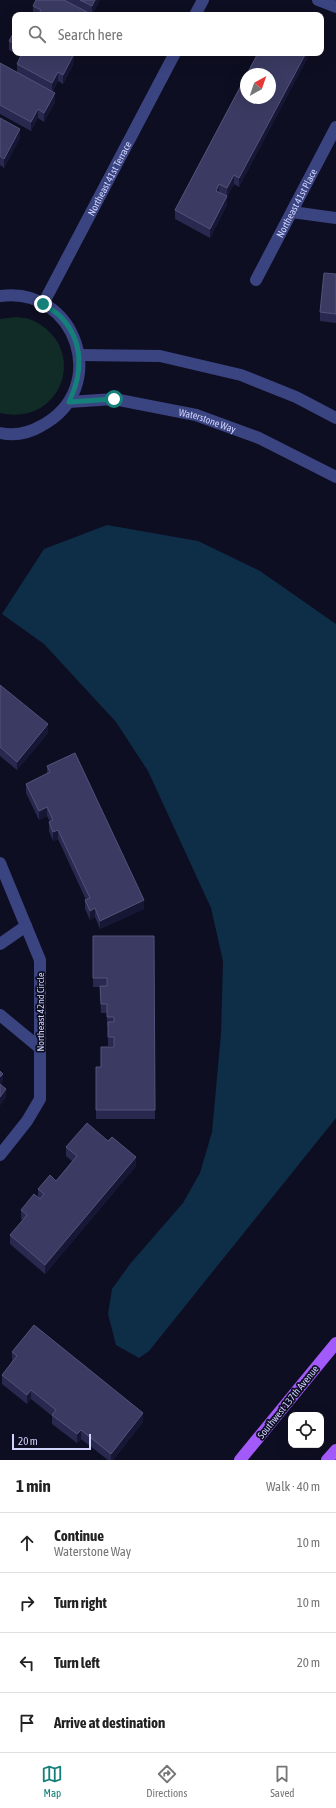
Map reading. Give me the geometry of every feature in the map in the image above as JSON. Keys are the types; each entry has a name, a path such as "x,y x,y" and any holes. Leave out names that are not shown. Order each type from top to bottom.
{"main road":[{"name":"Southwest 137th Avenue","path":"240,1460 336,1343"},
{"path":"327,1460 336,1450"}],"street":[{"path":"197,12 203,0"},
{"path":"318,0 336,7"},
{"name":"Northeast 41st Terrace","path":"43,304 173,56"},
{"name":"Northeast 41st Place","path":"256,280 336,127"},
{"path":"292,212 336,218"},
{"path":"0,296 23,296 43,304 61,317 73,335 79,355 80,372 76,387 69,402 53,420 32,431 7,434 0,433"},
{"path":"79,355 160,356 241,375 296,397 336,418"},
{"name":"Waterstone Way","path":"69,402 114,399 196,415 259,438 336,478"},
{"name":"Northeast 42nd Circle","path":"0,863 40,960 40,1099 27,1121 0,1155"},
{"path":"0,944 26,926"},
{"path":"0,1015 40,1048"}],"green space":[{"path":"16,317 32,320 51,333 61,349 64,366 61,382 53,397 40,408 22,414 0,413 0,319"}],"water":[{"path":"107,525 198,541 260,571 336,624 336,1118 149,1351 139,1358 116,1345 108,1314 112,1289 130,1264 183,1203 200,1173 212,1132 221,1034 223,961 211,908 148,771 116,722 44,644 2,614 44,549"}],"building":[{"path":"36,0 64,0 87,12 40,12 41,10 33,6"},
{"path":"80,0 95,0 92,6"},
{"path":"12,36 12,42 9,41"},
{"path":"21,56 73,56 63,75 58,72 52,83 17,64"},
{"path":"256,56 304,56 239,178 234,175 227,188 219,184 216,191 227,196 210,229 175,210 240,87 240,104 276,104 276,68 250,68"},
{"path":"0,63 55,93 44,113 38,109 31,122 0,105"},
{"path":"0,118 20,129 4,159 0,156"},
{"path":"324,273 336,274 336,314 320,312"},
{"path":"0,685 48,724 17,762 0,747"},
{"path":"75,753 144,900 100,921 95,908 90,911 85,900 90,898 58,830 53,832 49,822 53,820 47,807 39,811 26,784 50,772 47,766"},
{"path":"93,936 154,936 155,1110 96,1110 96,1067 101,1067 101,1047 114,1047 114,1037 108,1037 108,1022 114,1022 114,1017 107,1017 107,1004 101,1004 100,986 107,986 107,978 93,978"},
{"path":"0,1084 6,1089 0,1097"},
{"path":"87,1123 108,1141 112,1137 136,1157 45,1265 10,1235 27,1215 21,1210 34,1194 40,1199 44,1194 38,1189 50,1175 56,1181 77,1156 66,1147"},
{"path":"34,1325 143,1413 111,1454 81,1430 77,1434 52,1415 56,1410 31,1390 27,1395 2,1375 17,1356 12,1352"}],"route":[{"path":"43,304 61,317 73,335 79,355 80,372 76,387 69,402 114,399"}]}
